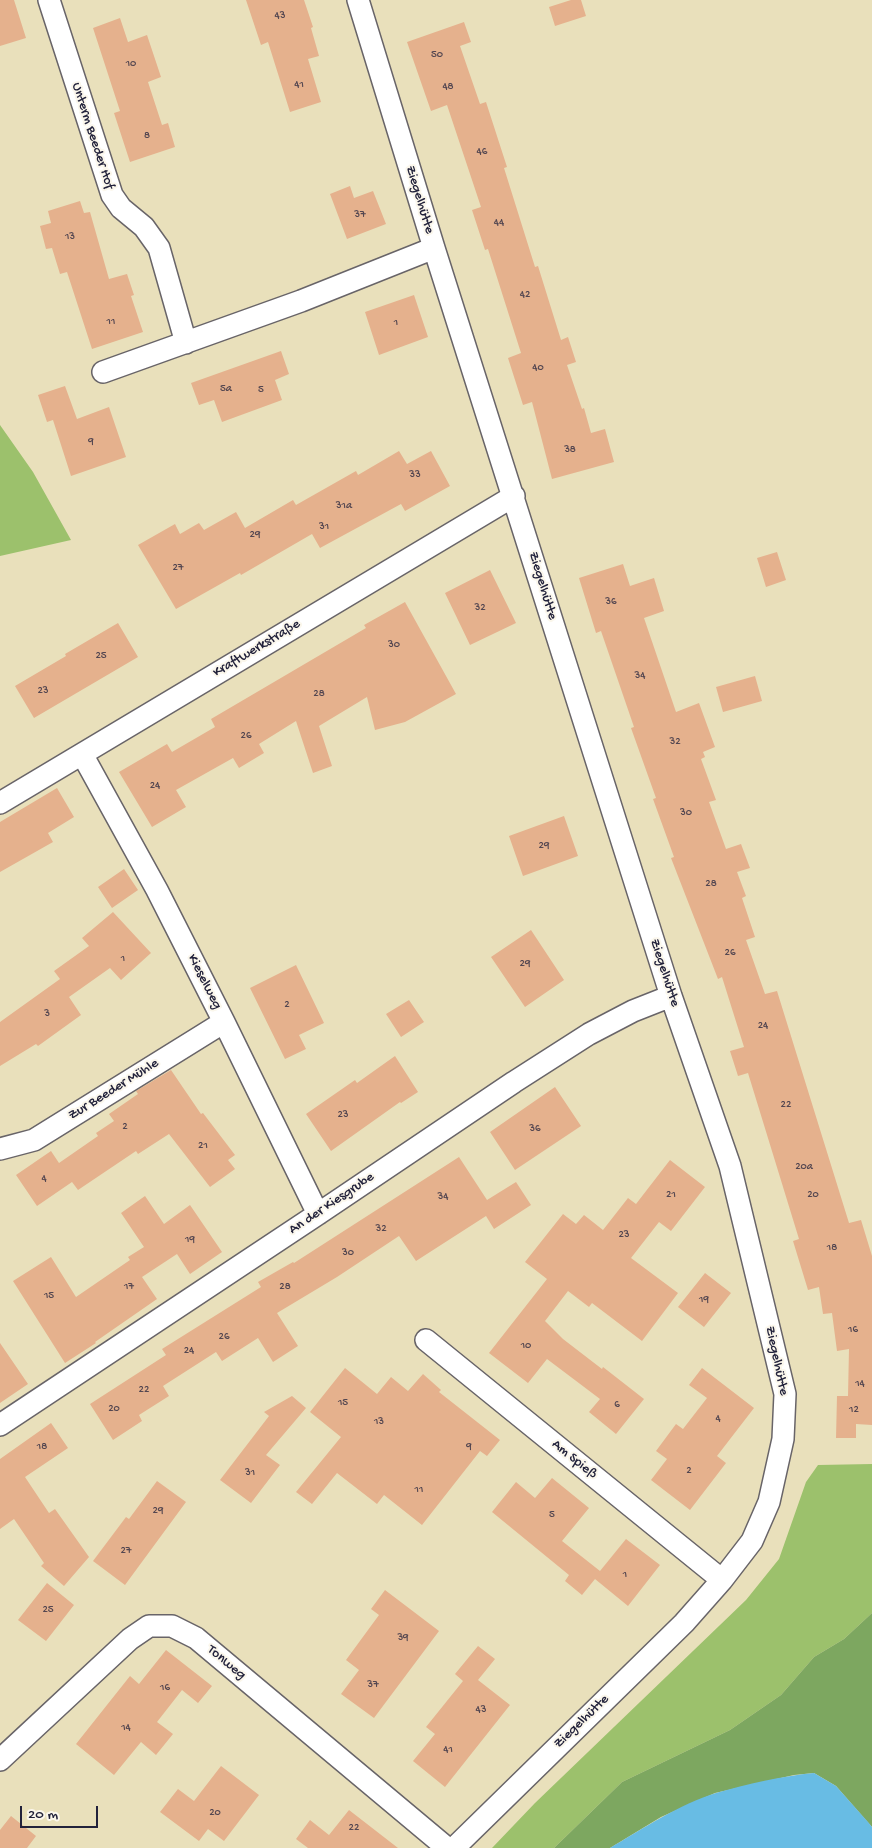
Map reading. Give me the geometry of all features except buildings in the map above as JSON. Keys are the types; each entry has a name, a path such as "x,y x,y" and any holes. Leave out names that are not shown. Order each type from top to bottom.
{"street":[{"name":"Unterm Beeder Hof","path":"49,0 112,195 121,208 144,227 159,248 186,343"},
{"name":"Ziegelhütte","path":"358,0 434,248 671,996 730,1166 785,1394 784,1439 769,1502 752,1541 722,1580 677,1630 454,1848"},
{"path":"103,372 301,301 434,248"},
{"name":"Kraftwerkstraße","path":"0,803 514,496"},
{"name":"Kieselweg","path":"82,754 157,890 318,1214"},
{"name":"An der Kiesgrube","path":"0,1425 589,1034 633,1011 671,996"},
{"name":"Zur Beeder Mühle","path":"0,1150 34,1140 224,1022"},
{"name":"Am Spieß","path":"426,1340 722,1580"},
{"name":"Tonweg","path":"0,1760 130,1639 149,1626 172,1626 196,1638 447,1848"}],"green space":[{"path":"0,425 33,472 71,540 0,556"},
{"path":"872,1464 872,1613 844,1639 814,1657 781,1695 730,1730 622,1782 554,1848 492,1848 535,1803 746,1600 779,1559 806,1482 818,1465"},
{"path":"872,1613 872,1827 836,1786 814,1773 794,1775 715,1793 661,1817 610,1848 554,1848 622,1782 730,1730 781,1695 814,1657 844,1639"}],"water":[{"path":"814,1773 836,1786 872,1827 872,1848 610,1848 662,1818 702,1798 765,1781"}]}
